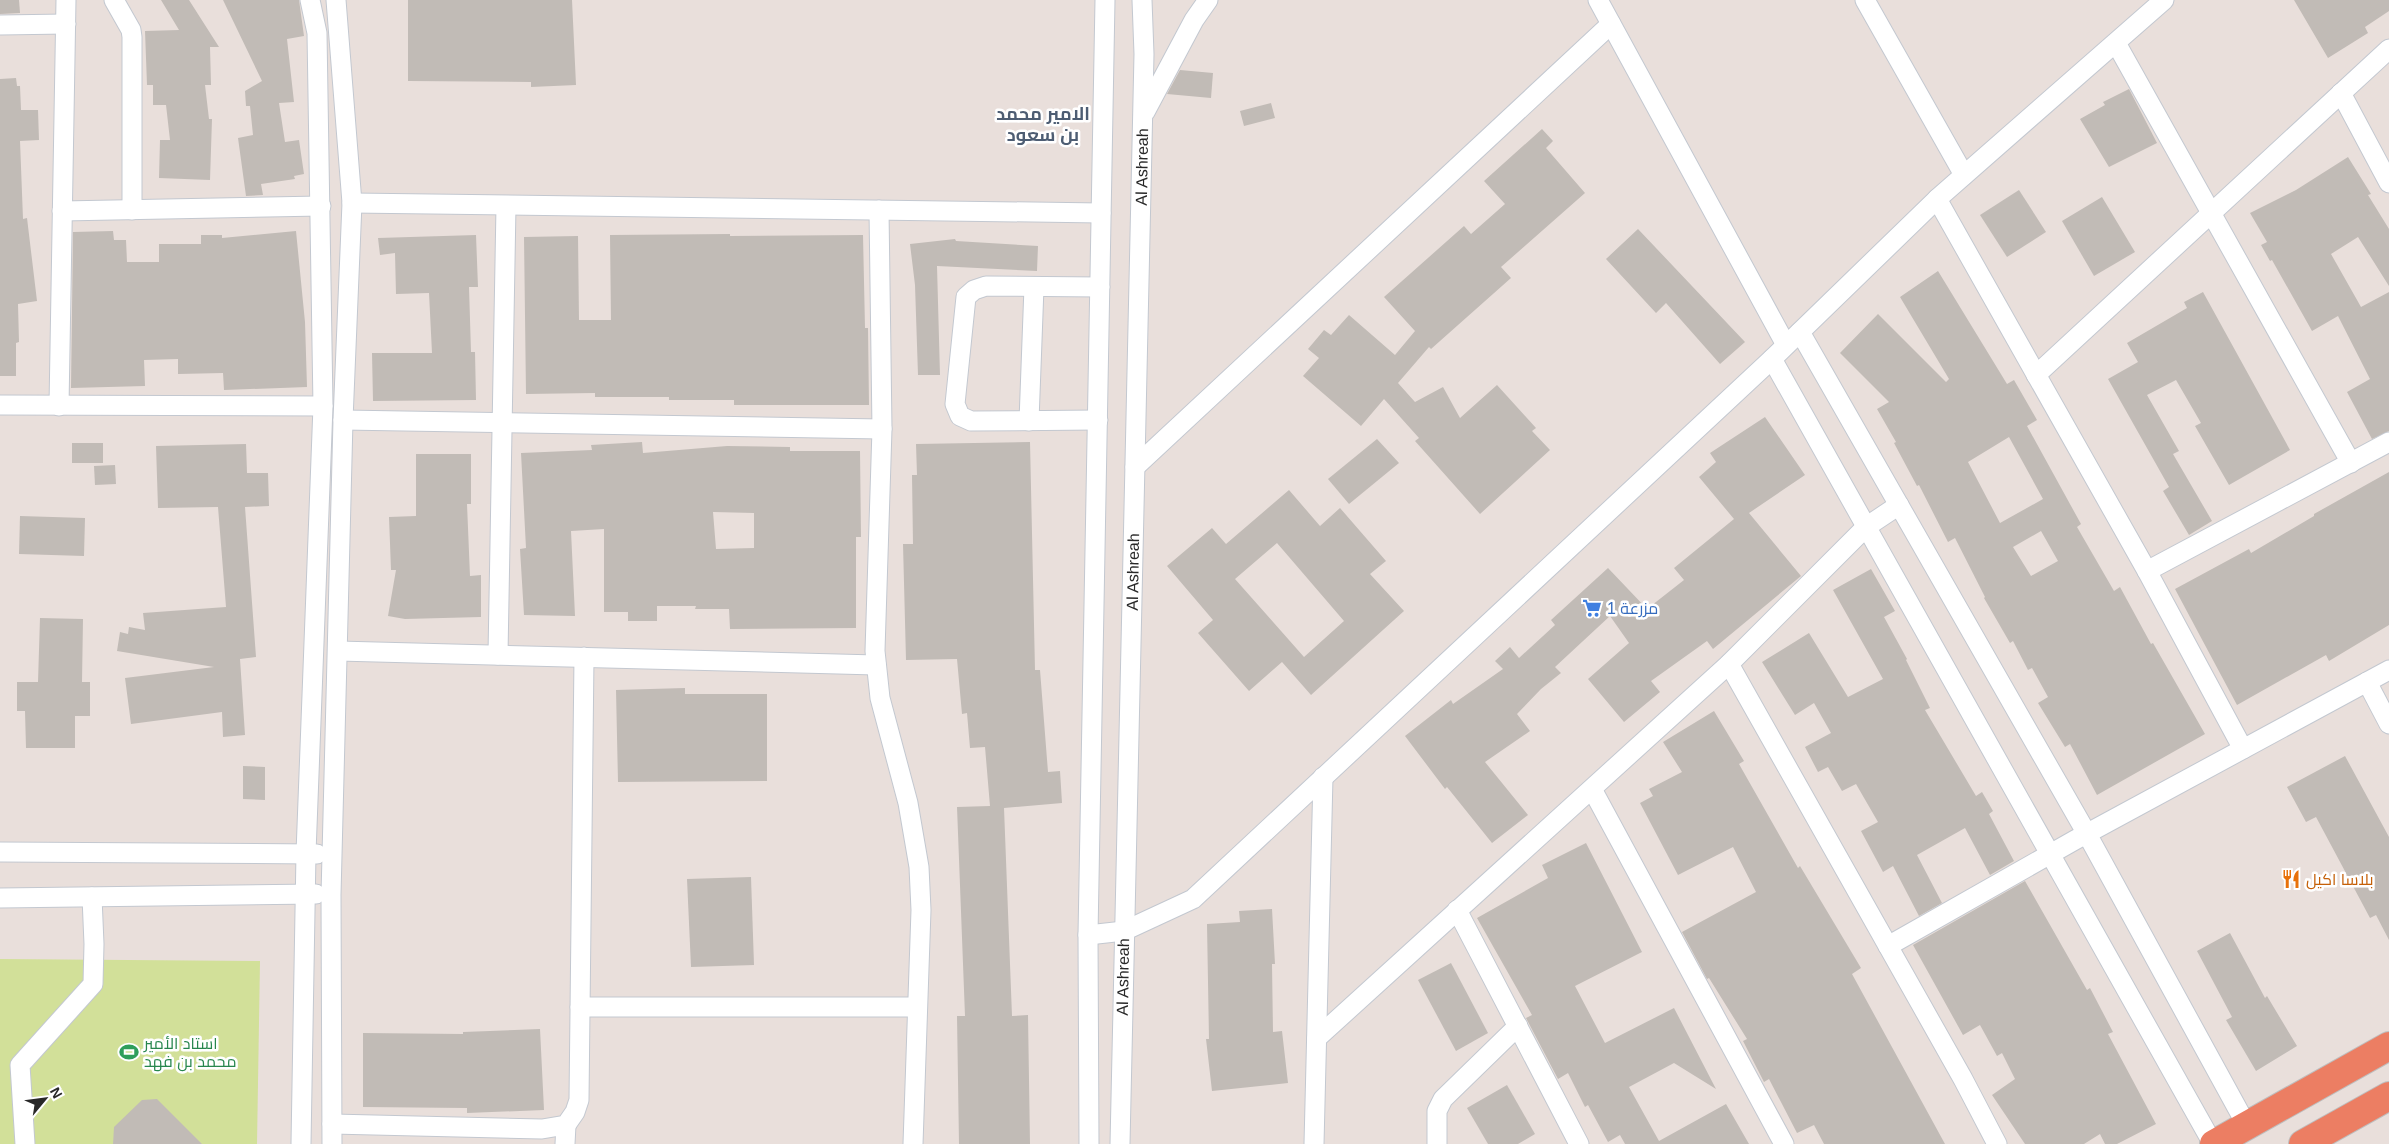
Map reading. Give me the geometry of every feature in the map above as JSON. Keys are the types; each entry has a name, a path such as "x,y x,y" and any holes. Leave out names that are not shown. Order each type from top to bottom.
{"highway":[{"path":"2214,1144 2389,1046"},
{"path":"2303,1144 2389,1096"}],"street":[{"path":"58,406 66,0"},
{"path":"114,0 131,30 132,37 132,210"},
{"path":"301,1144 304,894 324,406 317,33 310,0"},
{"path":"332,1144 331,895 334,854 343,420 352,203 336,0"},
{"path":"1089,1144 1088,935 1105,0"},
{"name":"Al Ashreah","path":"1120,1144 1143,115 1144,54 1142,0"},
{"path":"1144,54 1152,0"},
{"path":"1143,115 1194,20 1208,0"},
{"path":"1598,0 1786,345"},
{"path":"1866,0 1964,175"},
{"path":"1088,935 1124,931 1193,899 1772,359 1936,199 2164,0"},
{"path":"0,25 66,24"},
{"path":"1135,467 1611,24"},
{"path":"2116,43 2351,463"},
{"path":"2036,375 2389,49"},
{"path":"2341,93 2389,183"},
{"path":"1936,199 2147,571 2243,749"},
{"path":"352,203 1102,214"},
{"path":"62,211 321,206"},
{"path":"498,655 506,206"},
{"path":"880,210 882,429 875,651 880,698 908,803 919,867 921,910 913,1144"},
{"path":"1098,420 971,421 960,416 955,404 966,297 974,290 986,286 1100,287"},
{"path":"1030,421 1034,286"},
{"path":"1800,332 2087,834 2247,1126"},
{"path":"1772,359 2214,1144"},
{"path":"0,405 324,406"},
{"path":"343,420 882,429"},
{"path":"2147,571 2389,442"},
{"path":"1317,1038 1729,664 1866,527 1899,505"},
{"path":"338,651 876,665"},
{"path":"565,1144 566,1125 575,1112 579,1100 584,658"},
{"path":"1729,664 1997,1144"},
{"path":"1888,946 2087,834 2389,670"},
{"path":"2366,682 2389,724"},
{"path":"1314,1144 1323,777"},
{"path":"1592,789 1784,1144"},
{"path":"0,852 334,854"},
{"path":"0,898 331,895"},
{"path":"25,1144 20,1065 93,984 92,898"},
{"path":"1457,910 1579,1144"},
{"path":"580,1007 917,1007"},
{"path":"1437,1144 1437,1111 1443,1099 1518,1026"},
{"path":"332,1124 542,1129 566,1125"}],"green space":[{"name":"استاد الأمير محمد بن فهد","path":"0,959 260,961 257,1144 0,1144"}],"building":[{"path":"0,0 19,0 20,13 0,14"},
{"path":"161,0 189,0 219,47 210,47 211,85 205,85 209,119 212,119 210,180 159,178 160,140 170,140 166,105 153,105 153,85 147,85 145,31 179,30"},
{"path":"223,0 299,0 304,36 287,39 294,102 279,103 285,142 299,140 304,174 294,176 295,179 261,184 263,195 246,196 238,138 253,135 250,106 246,106 245,91 262,81"},
{"path":"408,0 572,0 576,85 531,87 531,82 408,81"},
{"path":"2294,0 2389,0 2389,11 2365,27 2368,33 2328,58"},
{"path":"1180,70 1213,73 1211,98 1167,94"},
{"path":"16,78 17,86 20,86 21,110 38,110 39,140 20,141 23,219 27,218 37,301 18,304 19,342 16,343 16,376 0,376 0,79"},
{"path":"2129,89 2157,143 2109,167 2080,119 2105,105 2103,102"},
{"path":"1271,103 1275,118 1244,126 1240,111"},
{"path":"1542,129 1553,141 1546,148 1585,193 1501,267 1511,278 1431,349 1429,347 1398,383 1415,402 1443,387 1460,418 1497,385 1536,428 1532,431 1550,450 1480,514 1415,441 1419,438 1384,399 1361,426 1303,376 1319,358 1308,349 1324,330 1331,335 1349,315 1395,355 1415,331 1384,297 1464,226 1471,234 1505,204 1484,181"},
{"path":"2348,157 2371,194 2368,195 2389,229 2389,286 2358,237 2331,254 2361,307 2389,292 2389,431 2372,439 2347,392 2370,379 2338,316 2312,331 2272,260 2270,261 2261,245 2267,242 2250,213 2296,190"},
{"path":"2019,190 2046,232 2007,257 1980,215"},
{"path":"2102,197 2135,252 2094,276 2062,221"},
{"path":"1638,229 1745,342 1720,364 1666,303 1656,313 1606,259"},
{"path":"113,231 114,240 126,240 127,262 159,262 159,244 201,244 201,235 222,235 222,238 296,231 305,322 307,387 224,390 223,373 178,374 178,359 144,360 145,386 71,388 73,232"},
{"path":"730,234 730,236 863,235 865,328 868,328 869,405 734,405 734,400 669,400 669,397 595,397 595,393 526,394 524,237 578,236 579,320 611,320 610,235"},
{"path":"476,235 478,287 469,287 471,352 475,352 476,400 373,401 372,353 432,353 429,293 396,294 395,253 380,255 378,238"},
{"path":"955,239 956,241 1038,246 1037,271 937,266 940,375 918,375 915,285 910,244"},
{"path":"1938,271 2007,384 2014,380 2037,420 2027,426 2081,524 2077,527 2114,591 2120,587 2151,644 2153,643 2205,734 2097,795 2070,744 2065,747 2038,703 2048,697 2032,668 2028,670 2013,641 2010,643 1984,598 1955,538 1948,542 1919,485 1917,486 1894,443 1896,442 1877,409 1889,402 1840,353 1878,314 1946,382 1949,379 1900,297","holes":["2009,437 2043,499 2000,523 1968,462","2041,531 2058,561 2031,576 2013,547"]},
{"path":"2203,292 2290,450 2229,485 2195,426 2201,423 2176,380 2147,395 2179,451 2173,454 2212,521 2189,535 2163,491 2169,487 2108,379 2138,362 2127,343 2187,308 2184,302"},
{"path":"1765,417 1805,475 1749,513 1801,576 1713,649 1707,641 1651,681 1660,692 1624,722 1588,679 1629,643 1610,616 1555,667 1561,673 1541,689 1517,714 1530,731 1485,762 1528,815 1492,843 1447,787 1445,789 1405,736 1451,700 1453,704 1503,669 1495,661 1510,647 1519,658 1555,625 1551,620 1608,568 1647,609 1684,580 1674,568 1734,519 1699,477 1716,462 1710,453"},
{"path":"1377,439 1399,463 1349,504 1328,479"},
{"path":"642,442 643,453 727,446 790,447 790,451 860,451 861,537 856,537 856,628 730,629 729,609 695,609 696,606 657,606 657,621 628,621 628,612 604,612 604,529 571,531 575,616 524,615 520,549 526,548 521,453 592,450 591,445","holes":["713,512 754,513 754,548 716,549"]},
{"path":"1030,442 1035,670 1040,670 1048,772 1060,771 1062,803 1004,808 1012,1016 1028,1015 1030,1144 959,1144 957,1016 965,1016 957,807 990,806 985,747 970,748 967,713 962,714 957,659 906,660 903,544 913,544 912,475 917,475 916,444"},
{"path":"72,443 103,443 103,463 72,463"},
{"path":"246,444 247,473 268,473 269,506 245,507 256,657 240,659 245,735 223,737 222,712 131,724 125,678 214,667 117,651 120,632 128,634 129,627 145,630 143,613 226,607 218,507 158,508 156,446"},
{"path":"416,454 471,454 471,504 467,504 470,576 481,575 481,617 405,619 388,616 396,570 391,570 389,517 416,516"},
{"path":"115,465 116,484 95,485 94,466"},
{"path":"2389,472 2389,625 2329,661 2326,655 2237,705 2175,589 2249,549 2251,553 2314,516 2314,514"},
{"path":"1289,490 1320,526 1340,508 1386,561 1370,574 1404,611 1311,695 1282,662 1249,691 1198,633 1213,620 1167,566 1212,528 1226,544","holes":["1277,543 1344,621 1304,657 1235,579"]},
{"path":"20,516 85,518 84,556 19,554"},
{"path":"1871,569 1895,611 1884,617 1907,659 1930,708 1925,710 1976,796 1982,792 1993,811 1989,814 2014,861 1990,875 1965,828 1917,855 1942,903 1919,916 1893,866 1883,872 1861,831 1878,822 1856,784 1842,791 1828,767 1818,772 1805,747 1831,733 1814,703 1795,715 1762,662 1809,633 1848,697 1883,679 1833,590"},
{"path":"40,618 83,619 82,682 90,682 90,716 75,716 75,748 26,748 25,711 17,711 17,682 38,682"},
{"path":"685,688 685,694 767,694 767,781 618,782 616,690"},
{"path":"1714,711 1744,761 1739,764 1798,868 1800,866 1861,968 1852,974 1945,1144 1824,1144 1814,1125 1797,1133 1769,1079 1764,1082 1743,1041 1747,1039 1709,978 1707,979 1682,932 1756,892 1733,847 1678,875 1640,803 1653,796 1649,789 1682,772 1663,742"},
{"path":"2345,756 2389,837 2389,940 2376,915 2370,918 2316,817 2306,822 2287,787"},
{"path":"243,766 265,767 265,800 243,799"},
{"path":"1586,843 1642,952 1575,986 1605,1043 1674,1008 1716,1089 1674,1063 1629,1087 1659,1141 1726,1104 1749,1144 1625,1144 1620,1135 1608,1142 1588,1105 1585,1107 1568,1073 1558,1079 1526,1018 1532,1015 1477,918 1548,878 1542,865"},
{"path":"751,877 754,965 691,967 687,879"},
{"path":"2025,881 2087,990 2090,988 2113,1032 2108,1034 2156,1124 2117,1144 2105,1144 2100,1134 2084,1144 2025,1144 1992,1095 2015,1079 2002,1053 1997,1056 1980,1025 1963,1035 1913,945"},
{"path":"1272,909 1275,964 1272,964 1273,1032 1282,1031 1288,1083 1212,1091 1206,1039 1209,1039 1207,924 1240,922 1239,911"},
{"path":"2230,933 2265,998 2267,996 2297,1046 2256,1071 2226,1020 2232,1017 2197,951"},
{"path":"1451,963 1488,1033 1456,1051 1418,980"},
{"path":"540,1029 544,1110 467,1113 467,1108 363,1107 363,1033 463,1034 463,1032"},
{"path":"1507,1085 1535,1134 1518,1144 1488,1144 1467,1108"},
{"path":"157,1099 202,1144 113,1144 114,1127 142,1100"}],"place":[{"name":"مزرعة 1","path":"1592,608"},
{"name":"بلاسا اكيل","path":"2291,879"},
{"name":"استاد الأمير محمد بن فهد","path":"129,1052"}],"district":[{"name":"الامير محمد بن سعود","path":"1043,124"}]}
